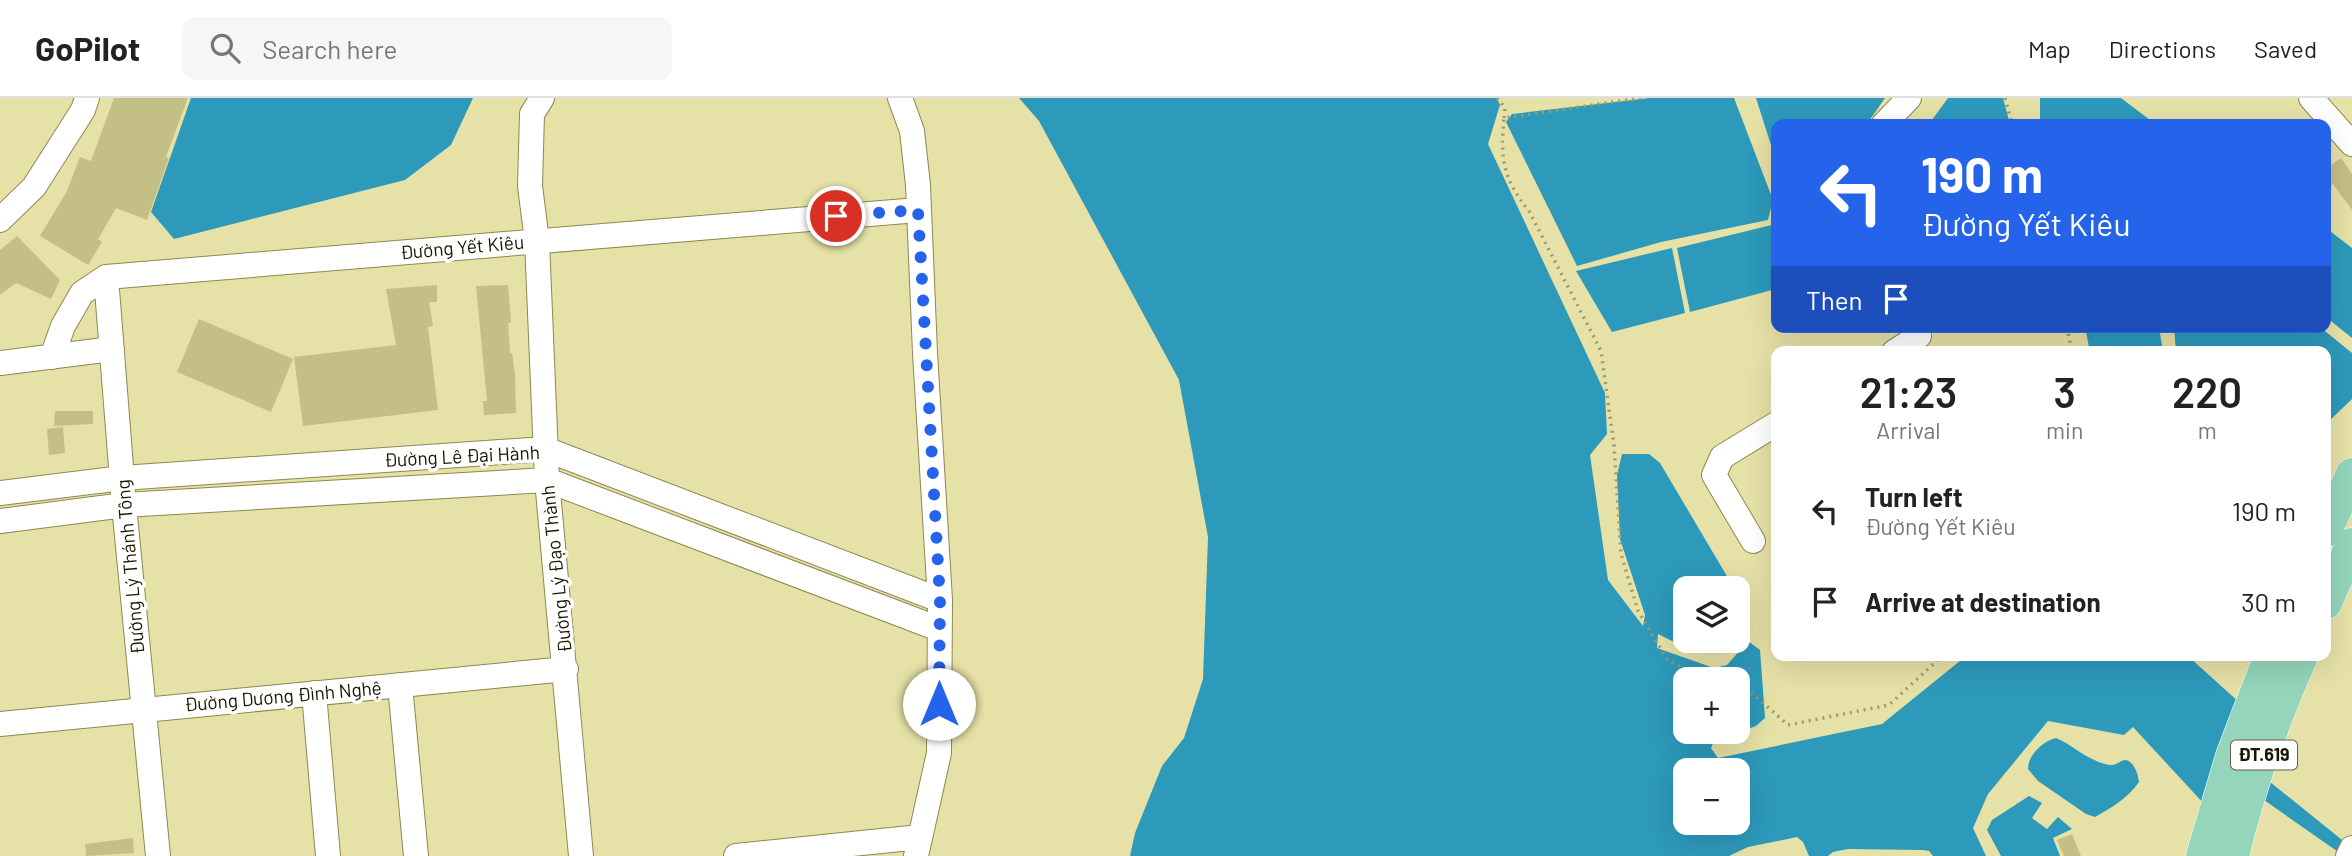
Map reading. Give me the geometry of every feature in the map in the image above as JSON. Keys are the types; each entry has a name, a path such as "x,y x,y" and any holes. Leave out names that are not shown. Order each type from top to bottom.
{"main road":[{"path":"2331,520 2352,474"},
{"path":"2331,592 2352,544"},
{"name":"ĐT.619","path":"2202,856 2232,755 2268,661"},
{"name":"ĐT.619","path":"2233,856 2266,750 2300,661"}],"street":[{"path":"0,220 34,187 83,110 87,98"},
{"name":"Đường Lý Đạo Thành","path":"542,98 532,114 530,186 537,240 547,480 581,856"},
{"path":"750,855 918,847 939,753 940,600 918,185 912,131 900,98"},
{"path":"1889,119 1909,98"},
{"path":"2311,98 2330,119"},
{"path":"2331,120 2352,144"},
{"name":"Đường Yết Kiêu","path":"106,277 918,210"},
{"path":"51,357 63,326 82,293 106,277"},
{"name":"Đường Lý Thánh Tông","path":"106,277 124,505 158,856"},
{"path":"1906,346 1922,338"},
{"path":"0,363 113,349"},
{"path":"1753,541 1714,475 1722,457 1771,427"},
{"name":"Đường Lê Đại Hành","path":"0,493 122,478 545,449 940,600"},
{"name":"Đường Lê Đại Hành","path":"0,521 124,505 547,480 939,629"},
{"name":"Đường Dương Đình Nghệ","path":"0,724 566,669"},
{"path":"400,685 416,856"},
{"path":"314,693 328,856"},
{"path":"2348,856 2352,848"}],"path":[{"path":"1497,98 1505,108 1502,141 1504,161 1513,191 1529,211 1601,351 1614,444 1622,554 1638,611 1667,659 1680,667"},
{"path":"1504,118 1641,98"},
{"path":"2005,98 2011,119"},
{"path":"1750,692 1788,725 1889,705 1937,661"}],"water":[{"path":"191,98 473,98 451,145 405,180 174,239 151,212"},
{"path":"1019,98 1497,98 1500,105 1488,144 1605,393 1607,434 1590,455 1608,580 1643,626 1645,615 1620,539 1617,475 1622,454 1649,454 1660,463 1727,576 1673,576 1673,642 1658,634 1657,648 1711,667 1673,667 1673,744 1713,744 1711,748 1718,758 1882,724 1960,661 2194,661 2262,723 2249,765 2352,848 2344,856 2244,786 2230,832 2133,727 2124,735 2048,721 1988,794 1973,828 1986,856 1933,856 1929,851 1923,850 1848,849 1833,852 1828,856 1809,856 1803,842 1797,837 1748,847 1729,856 1130,856 1135,833 1162,766 1184,738 1203,679 1208,537 1179,380 1039,121"},
{"path":"1650,98 1734,98 1771,195 1768,220 1661,242 1577,266 1506,122 1512,114"},
{"path":"1756,98 1885,98 1870,119 1771,119 1771,145"},
{"path":"1948,98 2003,98 2009,119 1933,119"},
{"path":"2040,98 2121,98 2149,119 2040,119"},
{"path":"1771,225 1771,290 1690,312 1677,248"},
{"path":"2331,232 2352,248 2352,338 2331,321"},
{"path":"1672,248 1685,313 1612,332 1576,271"},
{"path":"2086,333 2160,333 2162,346 2089,346"},
{"path":"2174,333 2327,333 2352,353 2352,399 2331,419 2331,346 2176,346"},
{"path":"1750,642 1760,650 1765,718 1750,728 1750,667 1718,667 1727,665 1738,653 1750,653"},
{"path":"2056,738 2102,763 2113,765 2127,760 2135,769 2139,782 2124,798 2107,810 2095,817 2086,814 2038,781 2028,769 2037,749"},
{"path":"2029,796 2042,803 2032,818 2047,829 2058,817 2072,829 2053,838 2060,856 2001,856 1987,830 1992,820"}],"building":[{"path":"114,98 188,98 147,220 116,208 98,239 102,242 88,265 40,236 67,191 80,157 91,161"},
{"path":"2341,158 2352,174 2352,210 2333,184 2331,186 2331,165"},
{"path":"17,236 60,280 51,299 16,283 0,295 0,250"},
{"path":"437,285 437,302 429,302 433,326 428,327 438,410 303,426 294,357 396,345 386,289"},
{"path":"508,285 511,323 508,323 515,374 516,413 484,415 483,401 487,401 476,286"},
{"path":"199,319 293,359 271,412 177,372"},
{"path":"55,411 93,411 93,424 54,426"},
{"path":"63,427 65,453 49,455 47,429"},
{"path":"2072,834 2081,856 2064,856 2057,840"},
{"path":"133,838 134,853 86,856 85,844"}],"route":[{"path":"836,216 918,210 940,600 939,704"}]}
